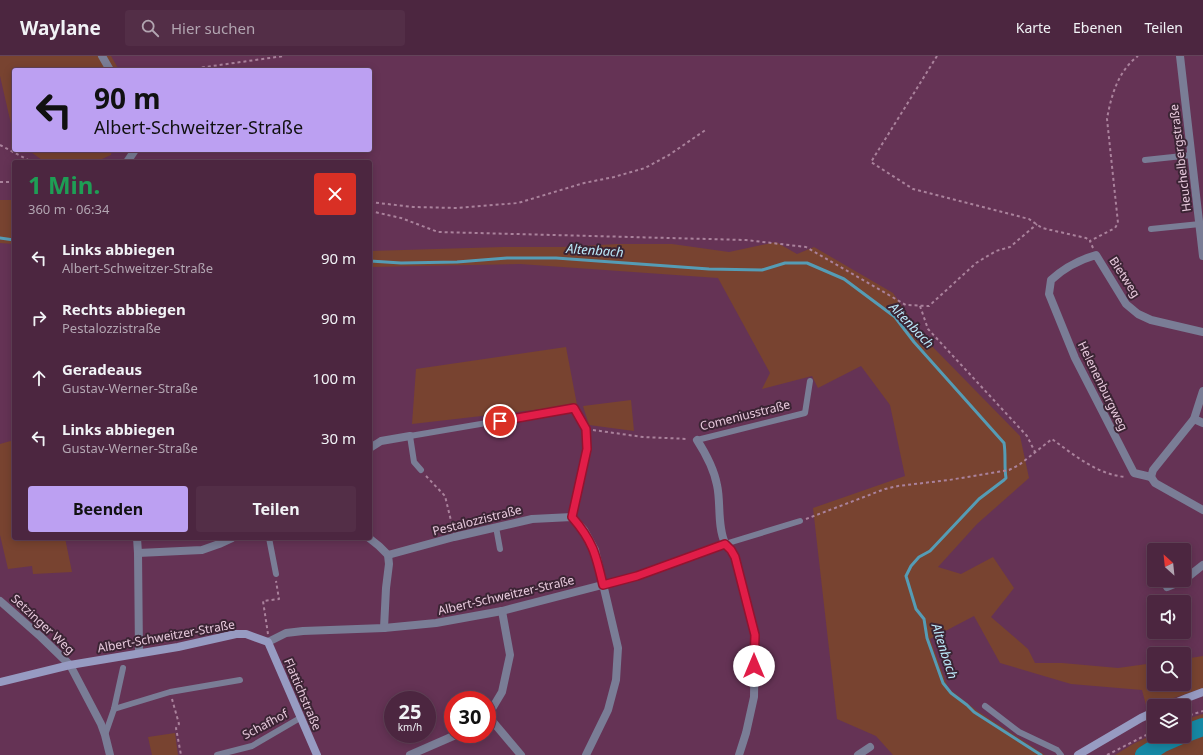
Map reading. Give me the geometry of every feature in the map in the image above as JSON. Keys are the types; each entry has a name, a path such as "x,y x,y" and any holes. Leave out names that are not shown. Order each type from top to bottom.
{"main road":[{"name":"Albert-Schweitzer-Straße","path":"0,682 70,665 203,642 236,634 246,634 268,642"},
{"name":"Flattichstraße","path":"268,642 317,755"},
{"path":"1185,699 1203,692"},
{"path":"1078,755 1147,715"}],"street":[{"path":"102,56 109,68"},
{"name":"Heuchelbergstraße","path":"1180,56 1201,225 1203,256"},
{"name":"Bietweg","path":"1096,255 1126,304 1138,314 1151,320 1203,332"},
{"name":"Helenenburgweg","path":"1096,255 1080,260 1059,273 1051,280 1049,294 1075,358 1134,473 1151,477 1155,483 1203,510"},
{"path":"1151,477 1153,470 1194,419 1203,391"},
{"path":"1194,419 1203,423"},
{"path":"372,447 381,441 410,436"},
{"name":"Comeniusstraße","path":"697,440 708,457 717,484 722,533 725,544"},
{"path":"586,755 608,710 616,680 618,648 594,550 584,530 572,517 587,449"},
{"name":"Pestalozzistraße","path":"388,555 454,537 532,519 572,517"},
{"path":"137,540 139,653"},
{"path":"138,553 202,550 228,540"},
{"path":"372,540 388,555 389,564 384,628"},
{"path":"725,544 735,557 755,635 754,697 746,733 739,755"},
{"name":"Albert-Schweitzer-Straße","path":"268,642 286,633 384,628 436,623 502,611 637,576 725,544"},
{"path":"1191,574 1203,565"},
{"name":"Setzinger Weg","path":"0,601 70,665 106,735 110,755"},
{"path":"496,703 502,692 510,655 502,611"},
{"path":"496,726 521,755"},
{"path":"410,755 444,740"},
{"path":"858,755 870,747"}],"lane":[{"path":"1145,160 1192,155"},
{"path":"1151,229 1201,225"},
{"name":"Comeniusstraße","path":"697,440 805,413 810,381"},
{"path":"421,470 414,462 410,436 574,408 586,429 587,449"},
{"name":"Albert-Schweitzer-Straße","path":"725,544 800,521"},
{"path":"496,527 500,550"},
{"path":"269,540 276,574"},
{"path":"106,735 114,709 123,668"},
{"path":"114,709 170,692 240,680"},
{"path":"985,706 1019,732 1058,750 1061,755"},
{"name":"Schafhof","path":"217,755 252,746 300,718"}],"path":[{"path":"198,68 284,56"},
{"path":"937,56 871,162 913,189 1028,219 1042,228 1086,238 1090,241 1096,255"},
{"path":"1090,241 1115,228 1118,224 1107,119 1109,105 1118,80 1126,67 1138,56"},
{"path":"372,202 413,207 458,208 518,203 584,183 614,177 645,168 668,155 707,129"},
{"path":"0,145 12,151"},
{"path":"13,152 28,160"},
{"path":"0,182 12,182"},
{"path":"372,211 400,218 438,232 746,240 806,247 906,305 920,306 929,306 976,263 996,251 1010,247 1037,224"},
{"path":"920,306 928,329 1027,436 1035,452"},
{"path":"586,429 643,437 697,440"},
{"path":"800,521 898,486 1009,470 1019,465 1052,439 1076,457 1106,473 1126,476"},
{"path":"421,470 445,496 454,537"},
{"path":"267,630 263,601 279,599 276,582"},
{"path":"170,692 179,724 176,728 181,755"},
{"path":"1191,715 1203,711"},
{"path":"1107,755 1147,735"}],"shaded area":[{"path":"0,56 111,56 118,68 12,68 12,128 0,76"},
{"path":"31,152 112,152 111,155 100,160 42,160"},
{"path":"0,200 12,200 12,244 0,243"},
{"path":"776,242 797,254 814,247 893,293 922,336 1020,436 1029,478 977,524 938,567 961,574 993,557 1014,588 991,617 1028,649 1035,663 1062,663 1118,668 1147,664 1147,691 1191,691 1191,658 1203,656 1203,688 1169,699 1147,699 1146,705 1142,690 1071,684 1000,663 974,616 930,639 948,688 976,710 1045,755 893,755 876,736 837,719 813,508 905,476 890,405 861,366 818,388 812,376 762,389 770,373 718,278 520,264 372,267 372,251 503,247 561,247 618,244 672,244 729,252"},
{"path":"566,347 577,405 412,424 416,369"},
{"path":"631,400 634,431 589,425 583,406"},
{"path":"12,441 12,540 65,540 72,572 33,574 32,566 8,569 0,535 0,444"},
{"path":"1203,714 1203,755 1115,755 1147,737 1147,743 1191,743 1191,718"},
{"path":"175,733 178,755 152,755 148,737"}],"waterway":[{"name":"Altenbach","path":"0,238 12,240"},
{"name":"Altenbach","path":"372,261 401,263 457,262 507,258 556,258 709,269 762,270 785,263 807,263 844,279 895,317 914,342 1004,443 1006,478 979,499 930,551 919,557 911,566 906,576 916,609 924,619 927,638 943,683 951,693 974,712 1041,755"},
{"path":"1191,731 1203,727"},
{"path":"1144,755 1163,743"}],"route":[{"path":"500,421 574,408 586,429 587,449 572,517 584,530 594,550 603,585 637,576 725,544 735,557 755,635 754,666"}]}
